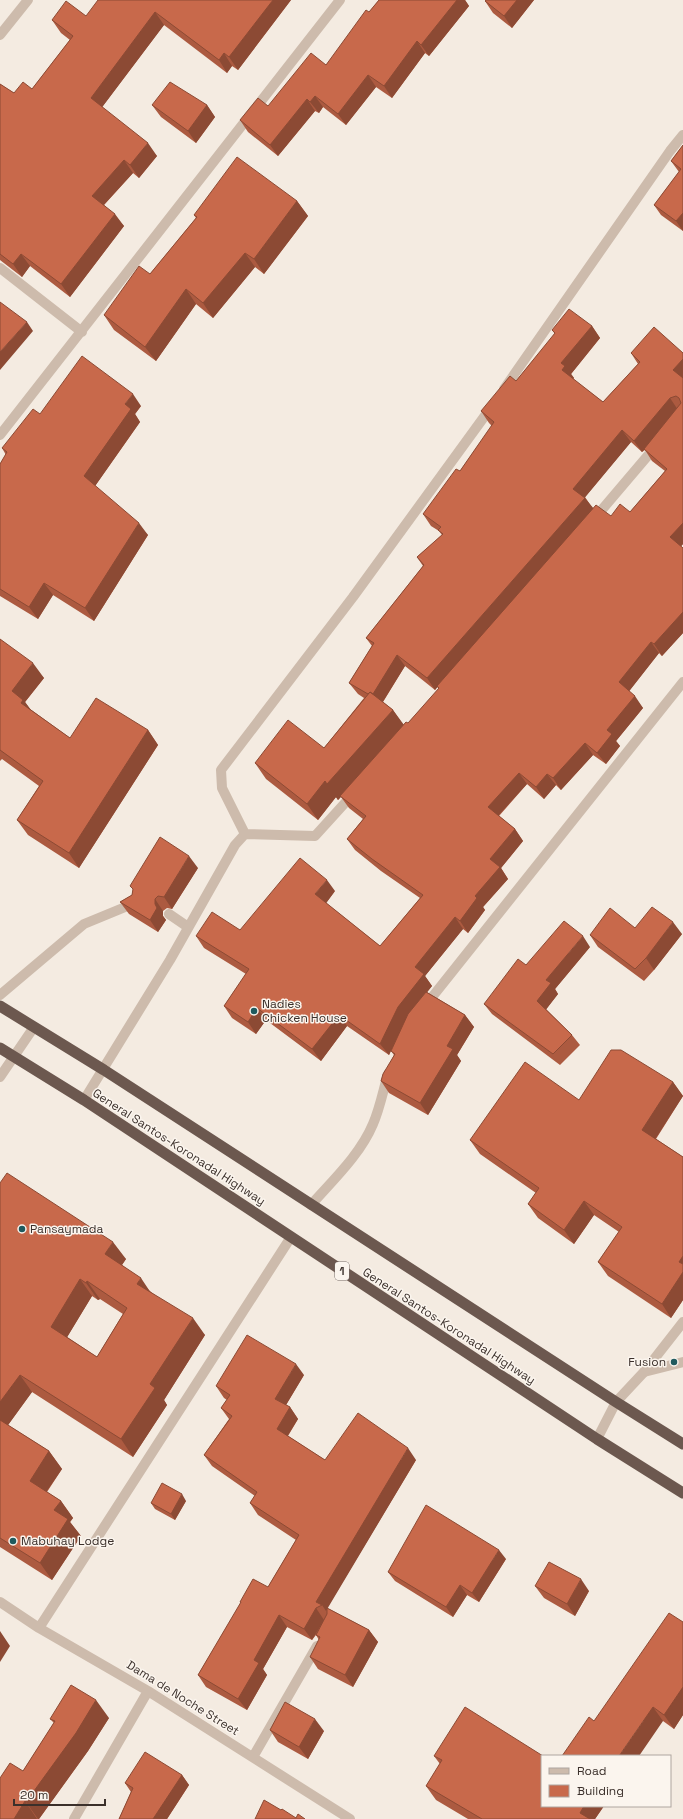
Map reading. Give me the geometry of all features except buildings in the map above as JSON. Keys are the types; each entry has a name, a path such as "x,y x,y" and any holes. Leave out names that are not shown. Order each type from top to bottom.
{"highway":[{"name":"General Santos-Koronadal Highway","path":"0,1006 104,1070 683,1444"},
{"name":"General Santos-Koronadal Highway","path":"0,1048 84,1100 597,1439 683,1493"}],"street":[{"path":"0,35 28,0"},
{"path":"0,435 340,0"},
{"path":"245,834 222,788 221,770 353,597 521,365 670,151 683,135"},
{"path":"0,268 82,332"},
{"path":"586,529 663,438"},
{"path":"421,1011 683,682"},
{"path":"84,1100 104,1070 235,845 245,834 316,836 362,783"},
{"path":"0,995 84,924 135,903"},
{"path":"169,914 188,927"},
{"path":"0,1077 34,1027"},
{"path":"311,1205 361,1146 372,1125 380,1104 383,1088 391,1066"},
{"path":"39,1628 291,1237"},
{"path":"597,1439 616,1402 644,1372 683,1322"},
{"path":"644,1372 683,1362"},
{"name":"Dama de Noche Street","path":"0,1602 39,1628 148,1691 350,1819"},
{"path":"253,1757 322,1637"},
{"path":"74,1819 148,1691"}],"place":[{"name":"Nadies Chicken House","path":"254,1011"},
{"name":"Pansaymada","path":"22,1229"},
{"name":"Fusion","path":"674,1362"},
{"name":"Mabuhay Lodge","path":"13,1541"}]}
